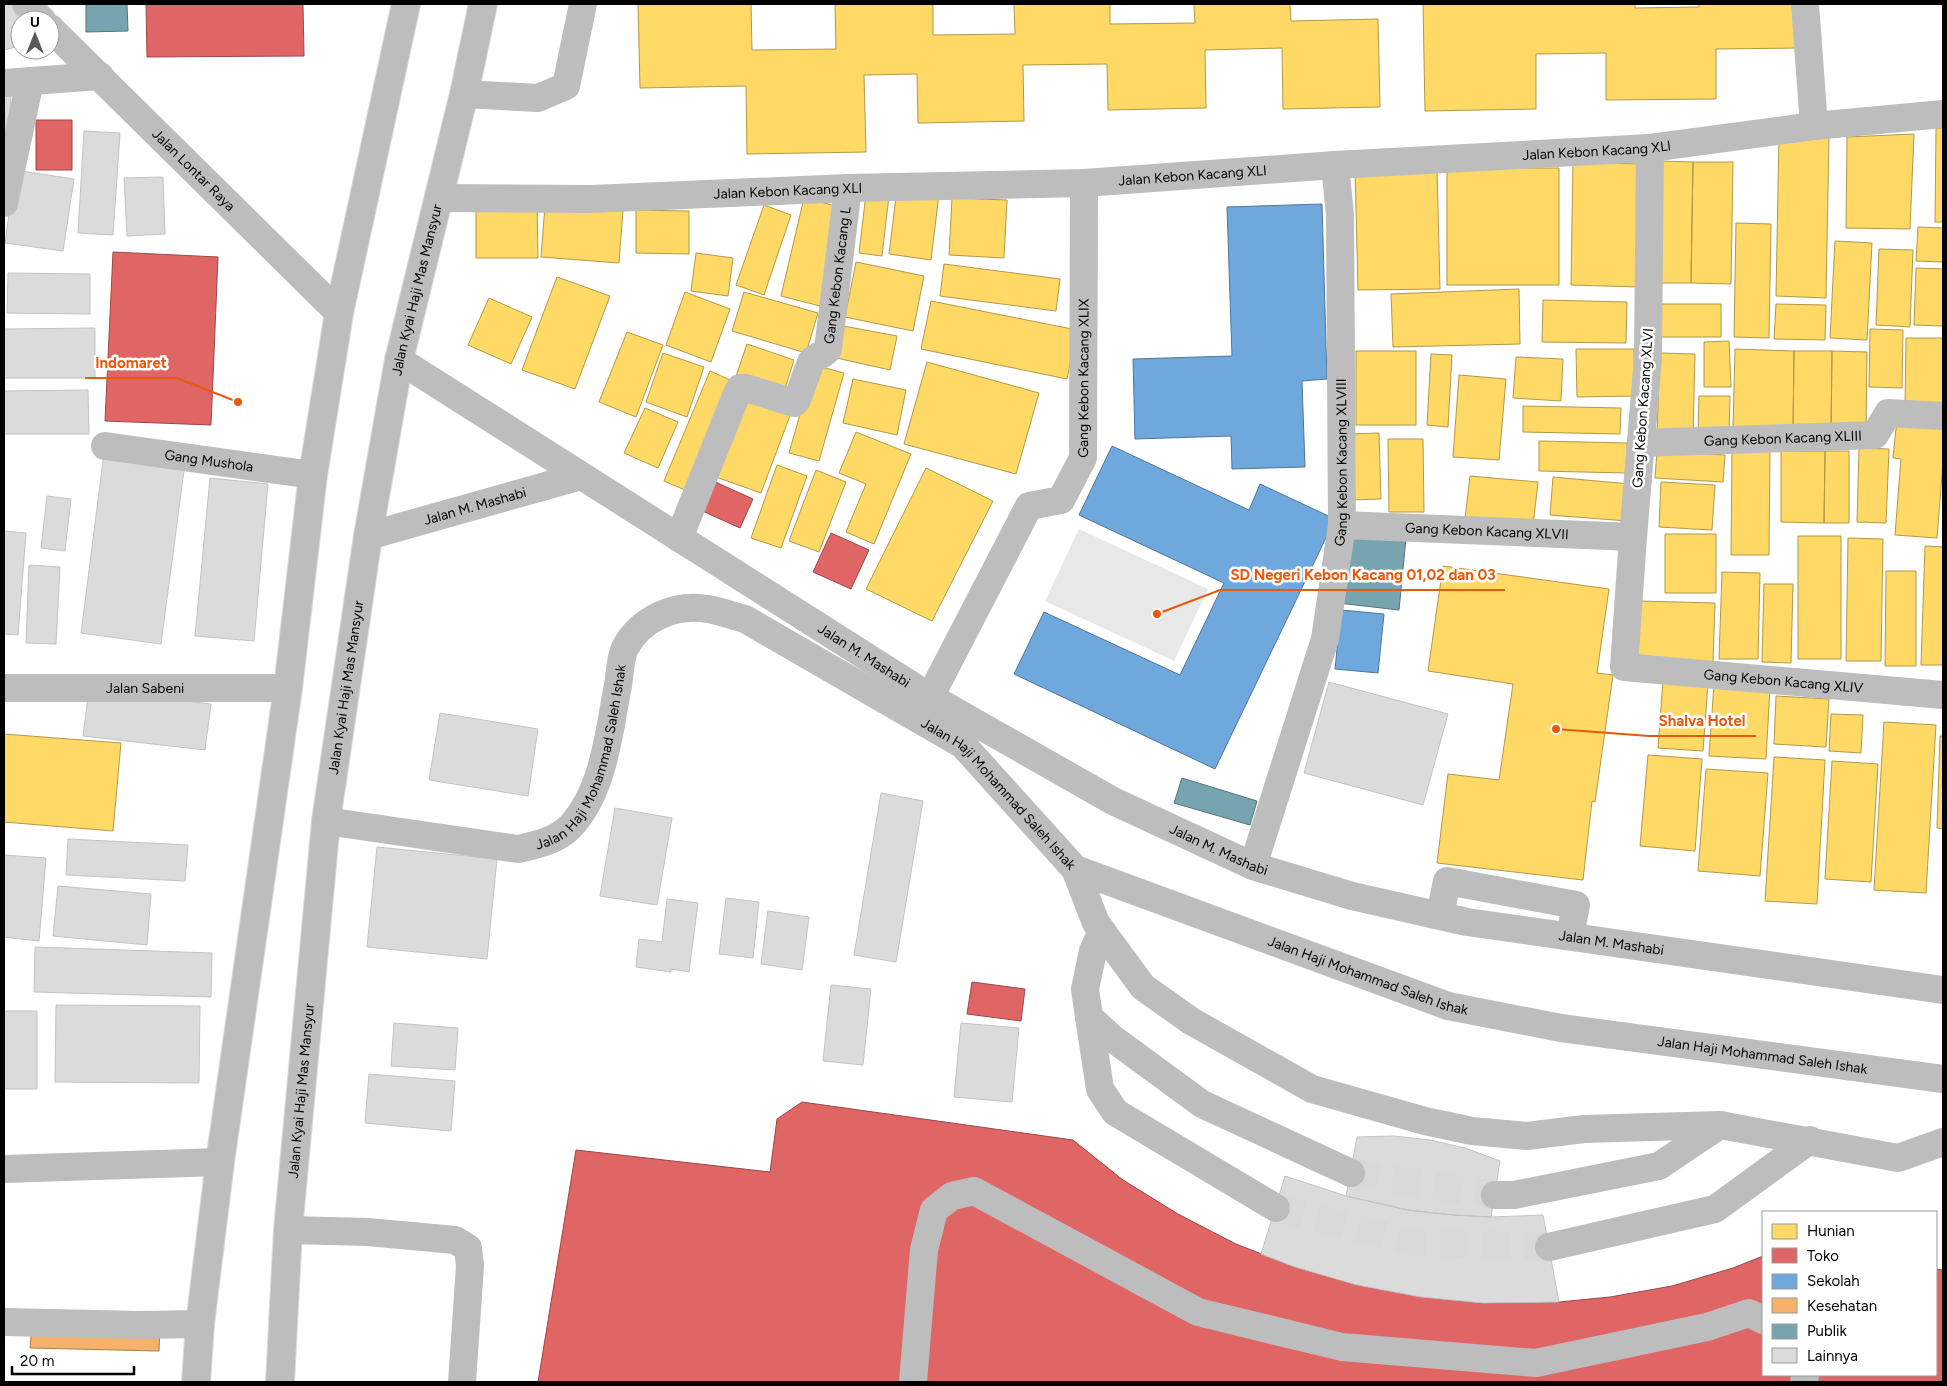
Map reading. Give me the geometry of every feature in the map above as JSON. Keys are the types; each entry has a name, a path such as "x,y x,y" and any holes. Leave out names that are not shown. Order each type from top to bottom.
{"street":[{"path":"196,1382 200,1324 220,1162 288,688 313,475 338,313 406,4"},
{"name":"Jalan Kyai Haji Mas Mansyur","path":"280,1382 288,1230 326,821 368,536 399,360 464,94 483,4"},
{"path":"464,94 538,98 566,86 583,4"},
{"path":"1805,4 1814,126"},
{"name":"Jalan Lontar Raya","path":"60,38 338,313"},
{"path":"4,203 17,82 100,76"},
{"name":"Jalan Kebon Kacang XLI","path":"439,198 592,199 848,188 1084,183 1335,165 1650,148 1814,126 1943,114"},
{"name":"Gang Kebon Kacang XLVI","path":"1624,667 1648,358 1650,148"},
{"name":"Gang Kebon Kacang XLVIII","path":"1253,866 1325,639 1342,525 1340,215 1335,165"},
{"name":"Gang Kebon Kacang XLIX","path":"930,697 1029,506 1062,500 1083,458 1084,183"},
{"name":"Gang Kebon Kacang L","path":"679,538 740,388 746,388 794,403 797,400 810,362 813,358 826,353 828,349 848,188"},
{"name":"Jalan M. Mashabi","path":"399,360 930,697 1113,800 1253,866 1352,896 1467,922 1943,990"},
{"name":"Gang Kebon Kacang XLIII","path":"1641,443 1875,435 1888,412 1943,416"},
{"name":"Gang Mushola","path":"105,446 313,475"},
{"name":"Jalan M. Mashabi","path":"368,536 581,476"},
{"name":"Gang Kebon Kacang XLVII","path":"1342,525 1633,537"},
{"name":"Jalan Haji Mohammad Saleh Ishak","path":"326,821 518,849 545,843 569,828 588,800 603,764 624,650 638,629 658,616 679,609 707,608 744,619 963,745 1075,869 1448,1006 1561,1028 1943,1079"},
{"name":"Gang Kebon Kacang XLIV","path":"1624,667 1943,694"},
{"name":"Jalan Sabeni","path":"4,688 288,688"},
{"path":"1075,869 1096,923 1143,987 1191,1021 1312,1089 1425,1121 1469,1140 1584,1130 1720,1125 1810,1140 1898,1158 1943,1162"},
{"path":"1440,915 1447,881 1576,905 1570,936"},
{"path":"1102,931 1093,951 1085,990 1100,1089 1115,1112 1276,1208"},
{"path":"1089,1017 1112,1038 1202,1104 1350,1173"},
{"path":"1495,1195 1514,1195 1659,1166 1720,1125"},
{"path":"1549,1247 1715,1209 1810,1140"},
{"path":"1898,1158 1943,1142"},
{"path":"4,1169 220,1162"},
{"path":"913,1382 924,1250 934,1210 952,1196 974,1191 1198,1312 1342,1347 1536,1363 1707,1326 1749,1313 1762,1320"},
{"path":"288,1230 368,1232 456,1240 468,1248 470,1266 462,1382"},
{"path":"4,1322 141,1325 200,1324"}],"shaded area":[{"path":"1079,529 1208,589 1174,661 1045,601"}],"building: Hunian":[{"path":"638,4 751,4 752,50 836,49 835,4 933,4 933,35 1015,34 1014,4 1110,4 1110,24 1195,23 1194,4 1290,4 1291,21 1378,19 1380,107 1283,109 1282,48 1205,50 1206,108 1108,110 1107,64 1023,65 1024,121 918,123 917,74 864,75 866,152 747,154 746,86 640,88"},
{"path":"1423,4 1635,4 1635,8 1699,7 1699,4 1800,4 1801,48 1716,49 1716,99 1606,100 1606,53 1536,54 1536,109 1425,111"},
{"path":"1936,128 1943,128 1943,222 1935,222"},
{"path":"1914,134 1910,229 1846,228 1847,137"},
{"path":"1779,136 1829,137 1826,298 1776,296"},
{"path":"1659,161 1693,162 1691,283 1657,283"},
{"path":"1573,162 1639,164 1638,287 1571,285"},
{"path":"1693,162 1733,162 1731,284 1691,283"},
{"path":"1437,168 1440,289 1358,290 1355,169"},
{"path":"1447,168 1559,168 1559,285 1447,285"},
{"path":"897,189 939,194 931,260 889,254"},
{"path":"866,194 889,196 882,256 859,253"},
{"path":"804,198 844,208 820,306 781,296"},
{"path":"952,198 1007,200 1004,258 949,255"},
{"path":"476,203 537,203 538,258 476,258"},
{"path":"545,205 623,210 619,263 541,257"},
{"path":"764,205 791,215 764,295 736,285"},
{"path":"636,210 689,211 689,254 636,253"},
{"path":"1736,223 1771,224 1769,338 1734,337"},
{"path":"1918,227 1943,228 1943,262 1916,261"},
{"path":"1835,241 1872,243 1867,340 1830,338"},
{"path":"1879,249 1913,250 1910,327 1876,325"},
{"path":"696,253 733,258 728,296 691,291"},
{"path":"856,262 924,276 913,331 845,317"},
{"path":"944,264 1060,279 1056,311 940,296"},
{"path":"1916,268 1943,269 1943,326 1914,325"},
{"path":"557,277 610,296 575,389 522,370"},
{"path":"1519,289 1520,344 1393,347 1391,294"},
{"path":"685,292 730,309 711,362 666,345"},
{"path":"744,292 818,313 806,353 732,331"},
{"path":"489,298 532,317 511,364 468,345"},
{"path":"1543,300 1627,302 1626,343 1542,342"},
{"path":"931,301 1077,330 1067,379 921,349"},
{"path":"1654,304 1721,304 1721,337 1654,337"},
{"path":"1776,304 1826,305 1825,340 1774,339"},
{"path":"838,325 897,336 890,370 832,357"},
{"path":"1870,329 1903,330 1902,388 1869,387"},
{"path":"627,332 663,345 636,417 599,402"},
{"path":"1906,338 1943,338 1943,409 1905,408"},
{"path":"1729,341 1731,387 1704,387 1704,342"},
{"path":"747,344 794,360 783,395 735,379"},
{"path":"1576,349 1634,349 1635,396 1577,397"},
{"path":"1735,349 1794,351 1793,431 1733,429"},
{"path":"1356,351 1416,351 1416,425 1356,425"},
{"path":"1794,351 1832,351 1831,432 1793,431"},
{"path":"1832,351 1867,352 1866,432 1831,432"},
{"path":"663,353 704,367 687,417 646,402"},
{"path":"1660,353 1695,354 1693,435 1657,434"},
{"path":"1431,354 1452,355 1448,427 1427,425"},
{"path":"1516,357 1563,359 1561,401 1513,398"},
{"path":"927,362 1039,393 1016,474 904,444"},
{"path":"814,365 844,373 819,461 789,453"},
{"path":"710,371 737,383 692,493 664,481"},
{"path":"1459,375 1506,379 1499,460 1453,457"},
{"path":"853,379 906,390 897,435 843,423"},
{"path":"744,395 791,413 761,493 713,476"},
{"path":"1699,396 1730,396 1729,433 1698,432"},
{"path":"1523,406 1621,408 1620,434 1523,432"},
{"path":"645,408 678,422 658,468 624,453"},
{"path":"1897,419 1943,423 1943,462 1937,538 1895,535 1901,459 1893,458"},
{"path":"856,432 911,454 874,544 846,532 866,484 839,473"},
{"path":"1379,433 1381,499 1350,500 1348,434"},
{"path":"1388,439 1423,439 1424,512 1389,512"},
{"path":"1539,441 1627,443 1627,473 1539,471"},
{"path":"1732,448 1770,448 1769,555 1731,555"},
{"path":"1859,448 1889,449 1886,523 1857,522"},
{"path":"1657,451 1725,455 1723,482 1655,478"},
{"path":"1781,451 1825,451 1824,523 1781,522"},
{"path":"1825,451 1849,451 1849,523 1824,523"},
{"path":"777,465 807,476 781,548 751,538"},
{"path":"926,468 993,501 932,621 866,589"},
{"path":"816,470 846,482 819,552 789,541"},
{"path":"1470,476 1538,482 1533,526 1465,519"},
{"path":"1553,477 1630,484 1627,521 1550,515"},
{"path":"1661,482 1715,485 1712,530 1659,527"},
{"path":"1665,534 1716,534 1716,593 1665,593"},
{"path":"1798,536 1841,536 1841,659 1798,659"},
{"path":"1848,538 1883,539 1881,661 1846,661"},
{"path":"1925,546 1943,547 1943,665 1921,665"},
{"path":"1443,566 1609,589 1597,673 1613,675 1595,802 1592,801 1583,880 1437,863 1448,774 1499,780 1513,684 1428,671"},
{"path":"1886,571 1916,571 1916,666 1885,666"},
{"path":"1722,572 1760,573 1758,659 1719,659"},
{"path":"1764,584 1793,584 1791,663 1762,662"},
{"path":"1638,601 1715,603 1713,663 1635,661"},
{"path":"1663,680 1708,683 1703,751 1658,748"},
{"path":"1714,684 1770,688 1766,759 1709,756"},
{"path":"1776,696 1829,699 1826,747 1774,744"},
{"path":"1831,714 1863,715 1861,753 1829,751"},
{"path":"1884,722 1936,725 1926,893 1874,890"},
{"path":"4,734 121,743 113,831 4,822"},
{"path":"1940,736 1943,736 1943,829 1937,828"},
{"path":"1648,755 1702,759 1695,851 1640,846"},
{"path":"1774,757 1825,760 1817,904 1765,901"},
{"path":"1832,761 1878,764 1871,882 1825,879"},
{"path":"1706,769 1768,773 1760,876 1698,871"}],"building: Toko":[{"path":"146,4 303,4 304,56 147,57"},
{"path":"36,120 72,120 72,170 36,170"},
{"path":"113,252 218,257 211,425 105,421"},
{"path":"711,480 753,499 740,528 698,509"},
{"path":"831,533 869,550 851,589 813,572"},
{"path":"972,982 1025,989 1021,1021 967,1014"},
{"path":"802,1102 1073,1140 1123,1180 1178,1214 1236,1244 1295,1267 1357,1285 1421,1297 1483,1303 1559,1302 1610,1297 1672,1286 1733,1268 1762,1256 1762,1376 1937,1376 1937,1269 1943,1270 1943,1382 538,1382 576,1150 770,1172 777,1119"}],"building: Sekolah":[{"path":"1322,204 1327,379 1302,381 1305,467 1232,469 1231,436 1135,439 1133,359 1232,356 1227,207"},
{"path":"1112,446 1249,510 1260,484 1335,519 1215,769 1014,674 1044,612 1180,675 1224,583 1079,515"},
{"path":"1341,610 1384,614 1378,673 1335,669"}],"building: Kesehatan":[{"path":"32,1323 160,1327 159,1351 30,1348"}],"building: Publik":[{"path":"86,4 127,4 128,31 86,32"},
{"path":"1345,531 1406,538 1399,610 1338,603"},
{"path":"1182,778 1257,801 1250,825 1174,803"}],"building: Lainnya":[{"path":"4,4 12,4 18,10 10,10 10,48 4,50"},
{"path":"4,96 11,96 7,155 4,155"},
{"path":"84,131 120,133 113,235 78,233"},
{"path":"15,170 74,179 63,251 5,243"},
{"path":"163,177 165,234 127,236 124,178"},
{"path":"8,273 90,274 90,314 7,313"},
{"path":"95,328 95,378 4,378 4,329"},
{"path":"88,390 89,434 4,434 4,391"},
{"path":"104,453 185,463 161,644 81,633"},
{"path":"210,478 268,484 254,641 195,636"},
{"path":"47,496 71,499 65,551 41,548"},
{"path":"4,531 26,533 18,635 4,634"},
{"path":"29,565 60,567 56,644 26,643"},
{"path":"1329,682 1448,714 1423,805 1304,773"},
{"path":"89,690 211,704 205,750 83,736"},
{"path":"440,713 538,729 528,796 429,780"},
{"path":"881,793 923,801 896,962 854,955"},
{"path":"615,808 672,818 657,905 600,896"},
{"path":"68,839 188,845 185,881 66,875"},
{"path":"377,847 497,859 487,959 367,947"},
{"path":"4,855 46,858 39,941 4,937"},
{"path":"58,886 151,894 147,945 53,936"},
{"path":"726,898 759,902 753,958 719,954"},
{"path":"667,899 698,903 689,972 671,969 671,972 636,967 639,939 662,942"},
{"path":"768,911 809,917 802,970 761,964"},
{"path":"35,947 212,953 211,997 34,992"},
{"path":"831,985 871,989 863,1065 823,1061"},
{"path":"56,1005 200,1006 199,1083 55,1082"},
{"path":"4,1011 37,1011 37,1089 4,1089"},
{"path":"394,1023 458,1028 455,1070 391,1066"},
{"path":"961,1023 1019,1028 1012,1102 954,1097"},
{"path":"369,1074 455,1081 451,1131 365,1123"},
{"path":"1394,1136 1430,1140 1465,1148 1500,1161 1491,1217 1408,1210 1346,1196 1357,1137"},
{"path":"1285,1176 1346,1196 1408,1210 1491,1217 1543,1215 1559,1302 1483,1303 1421,1297 1357,1285 1295,1267 1261,1254"}],"tunnel":[{"path":"1351,1173 1495,1195"},
{"path":"1276,1208 1412,1242 1549,1247"}],"place":[{"name":"Indomaret","path":"238,402"},
{"name":"SD Negeri Kebon Kacang 01,02 dan 03","path":"1157,614"},
{"name":"Shalva Hotel","path":"1556,729"}]}
